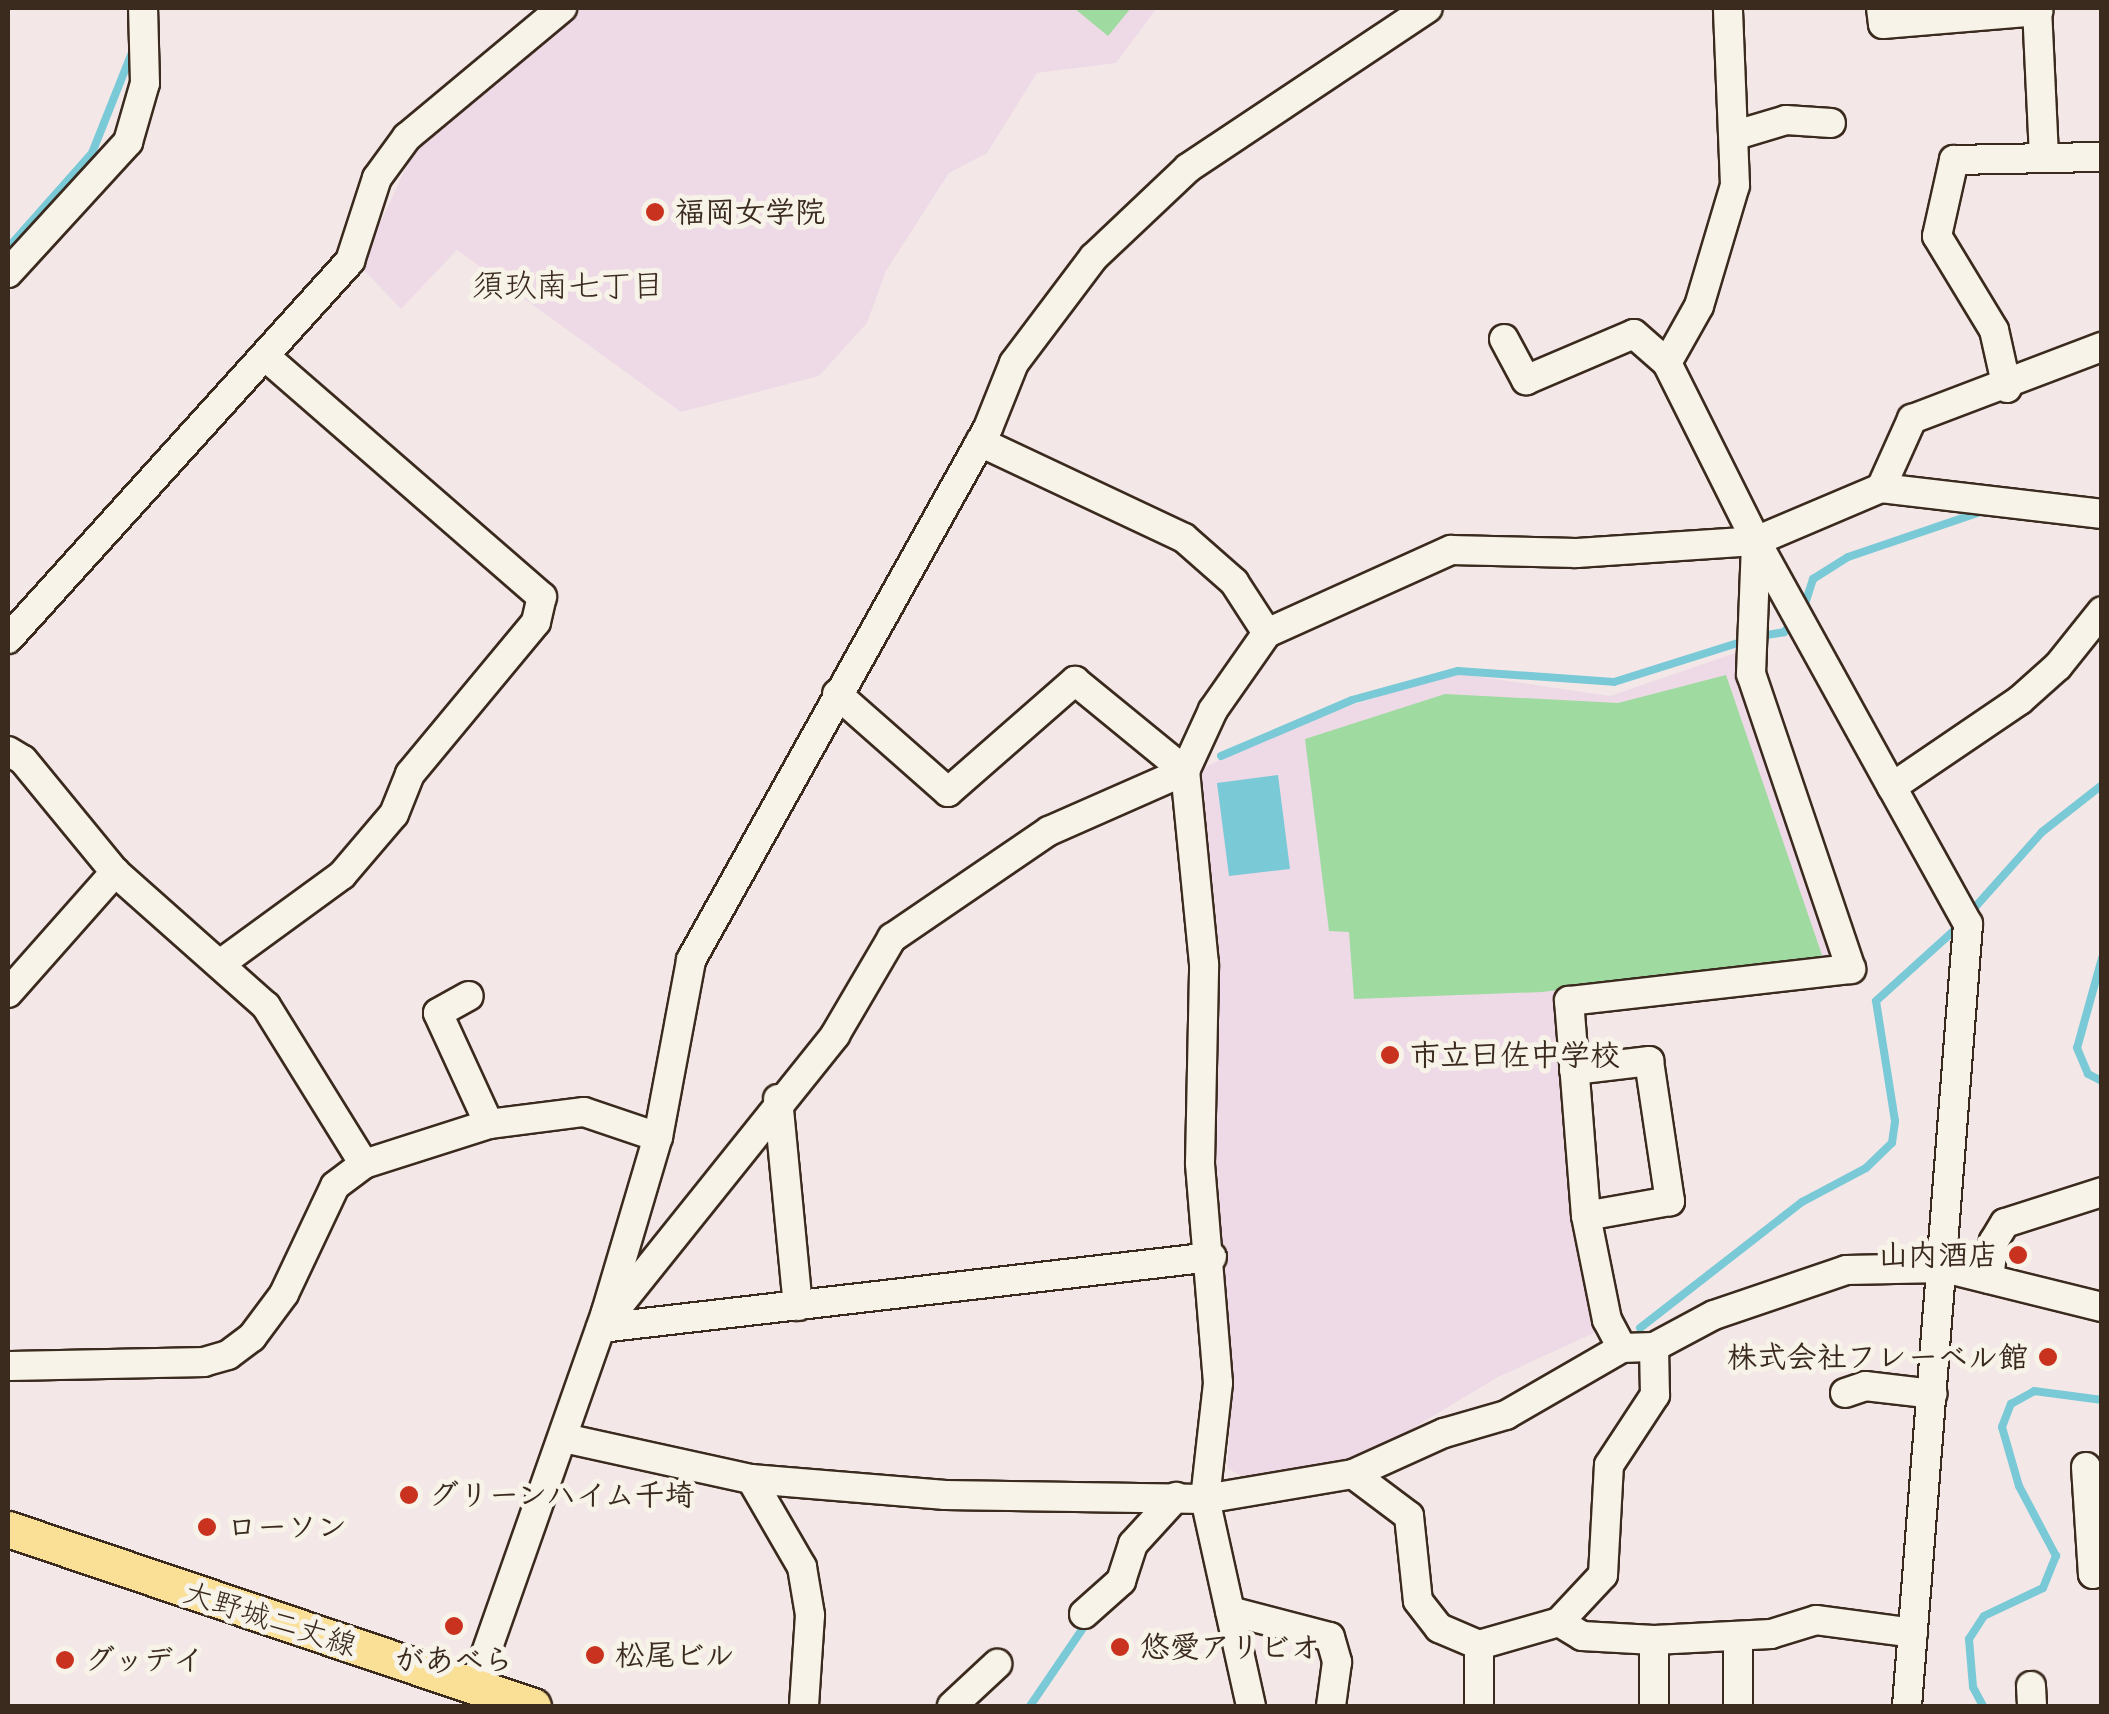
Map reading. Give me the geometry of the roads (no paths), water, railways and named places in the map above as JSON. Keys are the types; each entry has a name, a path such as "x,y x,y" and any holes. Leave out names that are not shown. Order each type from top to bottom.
{"main road":[{"name":"大野城二丈線","path":"8,1529 533,1706"}],"street":[{"path":"8,273 128,142 145,83 143,8"},
{"path":"8,639 350,262 377,178 407,137 562,8"},
{"path":"474,1687 601,1328 658,1137 691,960 980,442 1014,362 1094,258 1188,168 1428,8"},
{"path":"1667,362 1698,306 1735,184 1728,8"},
{"path":"1881,8 1883,24 2038,9 2044,158"},
{"path":"1736,135 1786,120 1831,123"},
{"path":"2007,388 1994,330 1937,236 1954,160 2102,157"},
{"path":"1504,339 1526,380 1634,334 1667,362 1756,541 1965,918 1944,1268 1907,1706"},
{"path":"1881,488 1912,420 2007,388 2102,347"},
{"path":"220,964 342,874 394,814 410,774 536,622 542,596 266,356"},
{"path":"980,442 1184,538 1234,582 1267,633"},
{"path":"1250,1706 1230,1611 1191,1498 1218,1384 1212,1257 1200,1163 1204,964 1185,770 1213,710 1267,633 1451,550 1576,553 1756,541 1881,488 2102,514"},
{"path":"1622,1348 1607,1320 1586,1216 1569,1001 1851,969 1752,674 1756,541"},
{"path":"1892,787 2020,700 2058,666 2102,611"},
{"path":"837,694 948,792 1074,681 1185,770"},
{"path":"8,751 23,760 116,872 266,1006 364,1164"},
{"path":"601,1328 778,1099 835,1036 892,938 1049,831 1141,784 1185,770"},
{"path":"8,993 116,872"},
{"path":"470,996 438,1014 489,1124"},
{"path":"1574,1070 1649,1061 1670,1201 1586,1216"},
{"path":"778,1099 798,1306"},
{"path":"8,1366 204,1362 228,1355 252,1337 284,1294 335,1186 364,1164 489,1124 584,1112 658,1137"},
{"path":"1990,1279 1994,1241 2005,1224 2102,1192"},
{"path":"601,1328 1212,1257"},
{"path":"564,1438 751,1479 944,1495 1191,1498 1353,1474 1444,1433 1506,1415 1622,1348 1654,1348 1714,1315 1846,1270 1944,1268 2102,1307"},
{"path":"1353,1474 1409,1516 1426,1618 1480,1645 1559,1622 1603,1575 1608,1465 1655,1395 1654,1348"},
{"path":"1845,1392 1865,1386 1933,1394"},
{"path":"2086,1467 2093,1574 2102,1571"},
{"path":"751,1479 802,1567 810,1616 804,1706"},
{"path":"1084,1614 1121,1581 1132,1544 1191,1498"},
{"path":"1230,1611 1330,1637 1337,1662 1331,1706"},
{"path":"1559,1622 1582,1636 1654,1640 1771,1634 1816,1620 1913,1633"},
{"path":"1738,1636 1738,1706"},
{"path":"1654,1640 1654,1706"},
{"path":"1478,1706 1480,1645"},
{"path":"952,1706 996,1664"}],"water":[{"path":"1278,775 1290,869 1229,876 1217,783"}],"waterway":[{"path":"8,248 92,153 133,50"},
{"path":"1802,613 1813,579 1848,557 1983,511"},
{"path":"1760,636 1784,632 1792,623"},
{"path":"1221,756 1352,700 1458,671 1614,682 1747,640"},
{"path":"1969,914 2042,832 2102,785"},
{"path":"1640,1328 1802,1202 1866,1168 1892,1143 1895,1121 1876,1001 1960,925"},
{"path":"2102,958 2077,1048 2088,1074 2102,1081"},
{"path":"1983,1706 1973,1687 1969,1639 1984,1616 2043,1588 2056,1556 2019,1486 2002,1427 2011,1404 2034,1391 2102,1400"},
{"path":"1030,1706 1087,1622"}],"place":[{"name":"福岡女学院","path":"655,212"},
{"name":"市立曰佐中学校","path":"1390,1055"},
{"name":"山内酒店","path":"2018,1255"},
{"name":"株式会社フレーベル館","path":"2048,1357"},
{"name":"グリーンハイム千埼","path":"409,1495"},
{"name":"ローソン","path":"207,1527"},
{"name":"があべら","path":"454,1626"},
{"name":"悠愛アリビオ","path":"1120,1647"},
{"name":"松尾ビル","path":"595,1655"},
{"name":"グッデイ","path":"65,1660"}],"district":[{"name":"須玖南七丁目","path":"568,285"}]}
